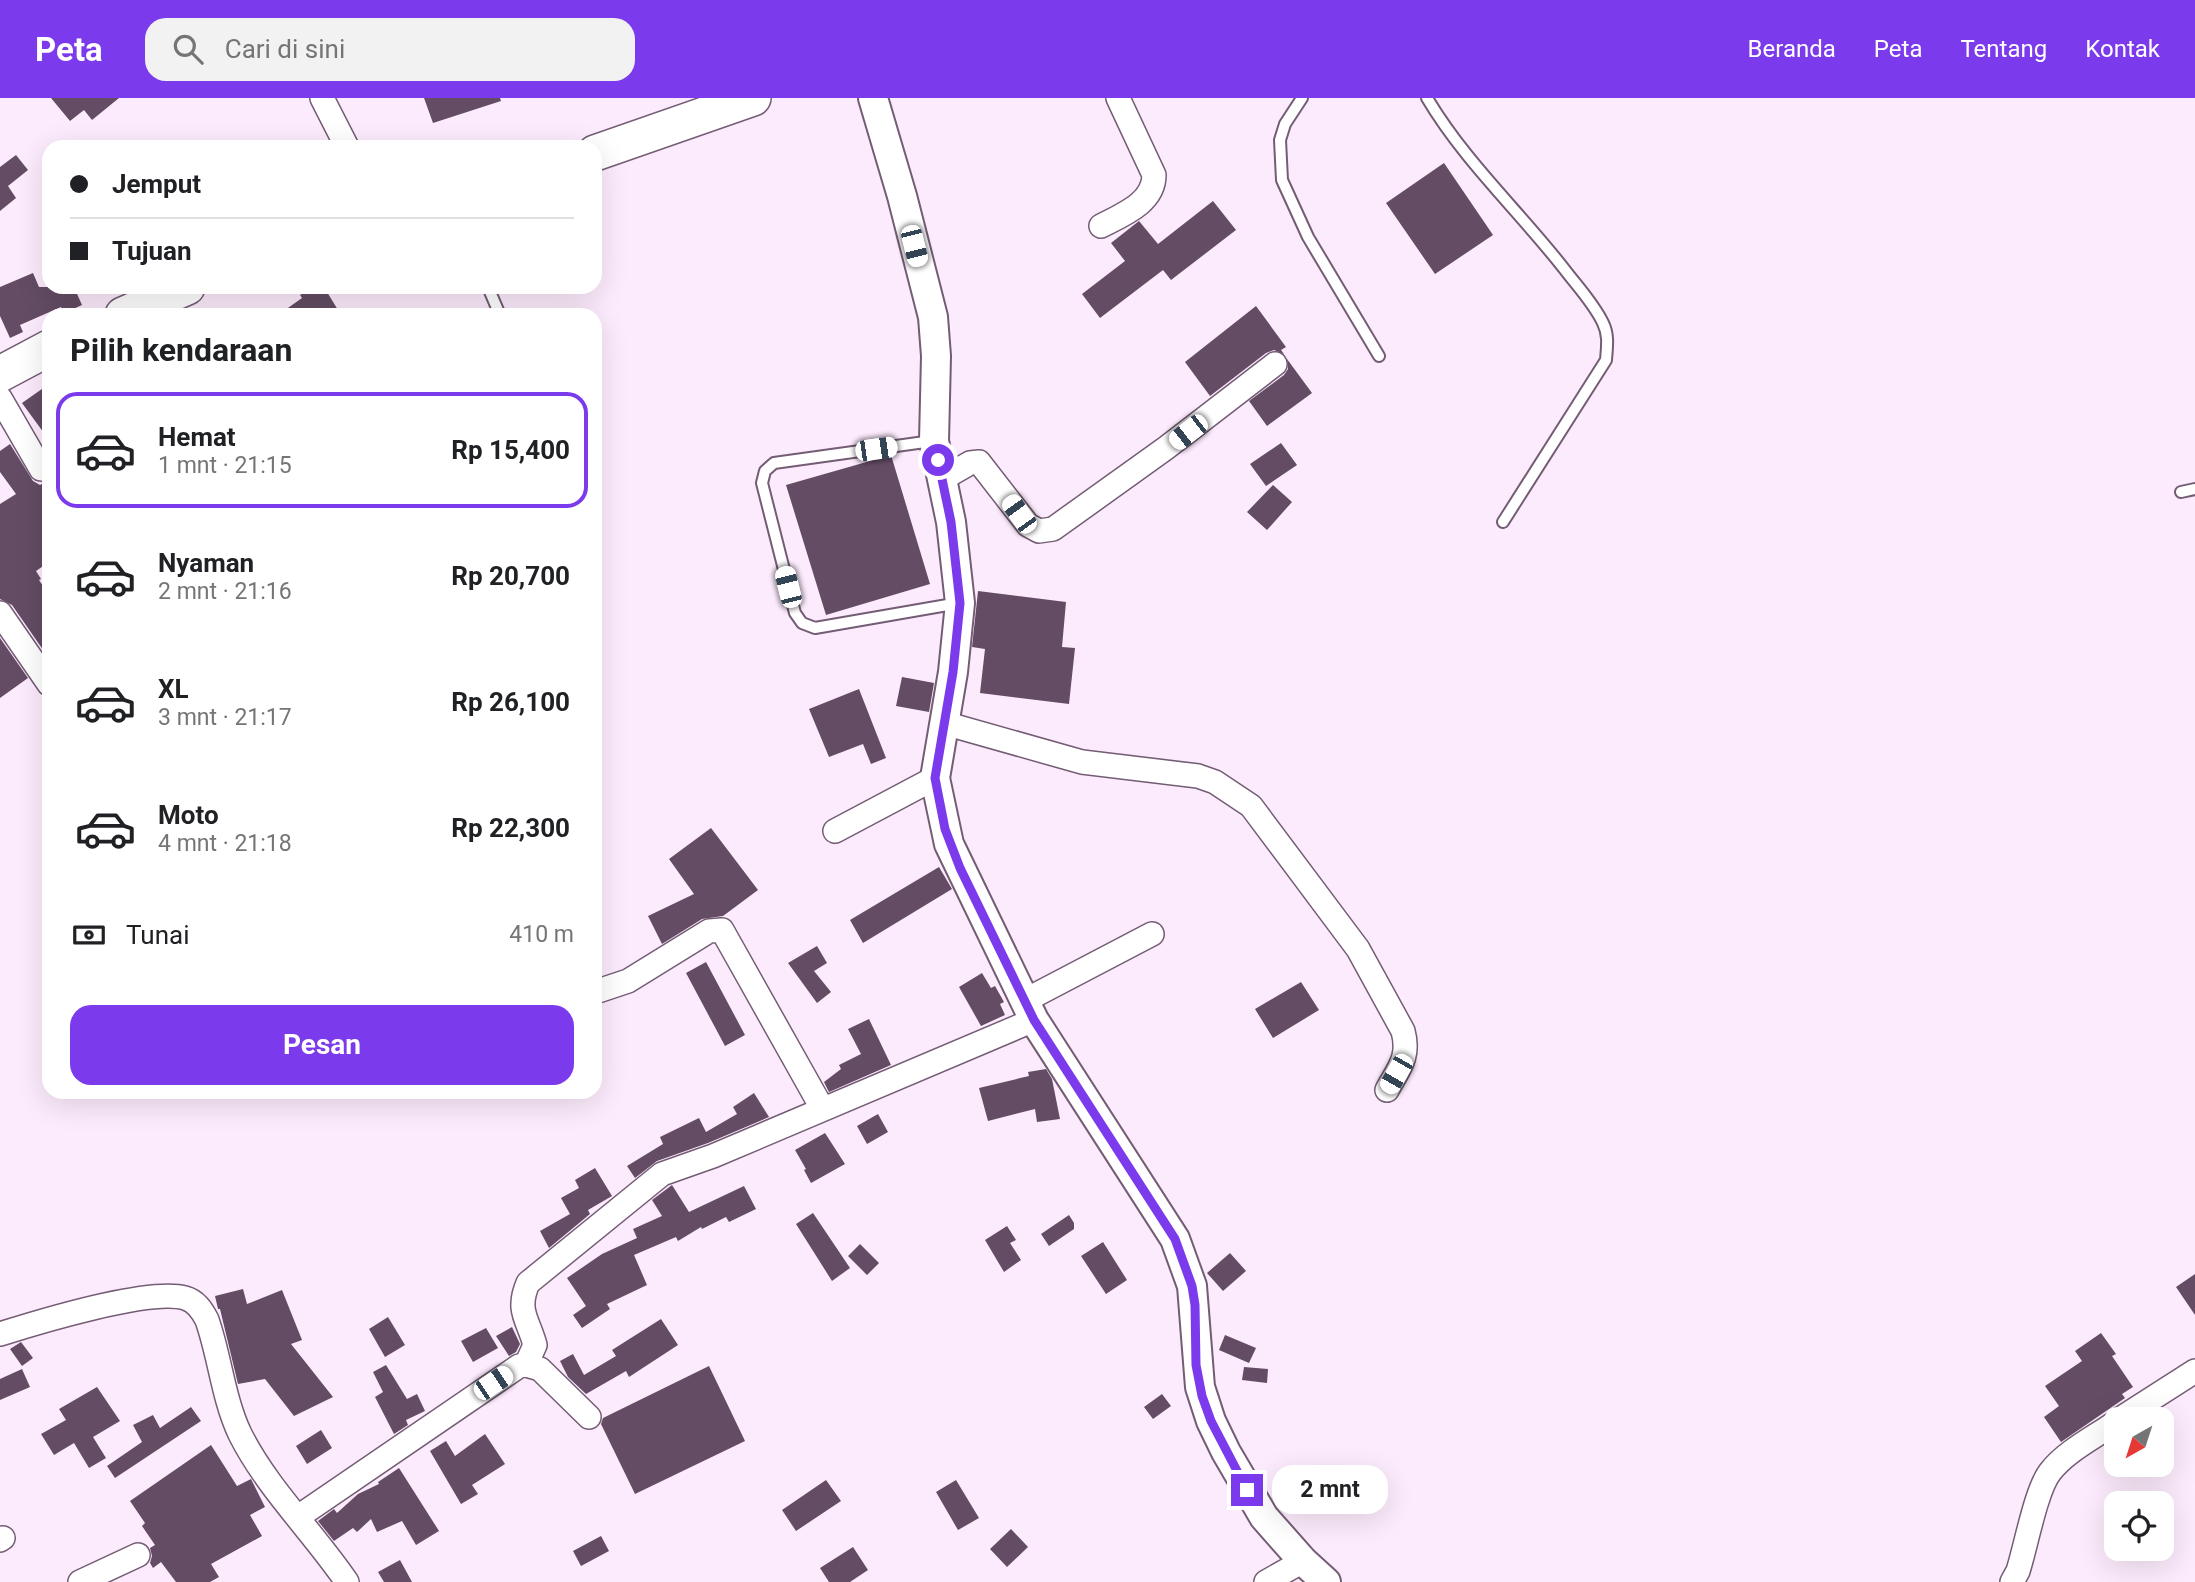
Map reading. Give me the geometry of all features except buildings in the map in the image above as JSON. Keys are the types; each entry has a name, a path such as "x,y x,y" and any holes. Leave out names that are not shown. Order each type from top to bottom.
{"main road":[{"path":"602,145 734,98"},
{"path":"602,151 753,98"},
{"path":"125,308 156,294"},
{"path":"139,308 171,294"},
{"path":"0,368 42,346"},
{"path":"0,374 42,352"}],"street":[{"path":"322,98 343,140"},
{"path":"873,98 933,317 936,356 934,441 955,547 960,603 958,635 935,778 949,844 1029,1011 1175,1239 1192,1286 1196,1365 1202,1396 1211,1421 1264,1517 1303,1561 1326,1582"},
{"path":"1101,226 1141,202 1148,195 1154,181 1154,175 1118,98"},
{"path":"942,479 970,463 979,462 1028,525 1039,531 1053,529 1166,449 1275,364"},
{"path":"0,398 41,469"},
{"path":"0,613 42,674"},
{"path":"944,723 1082,762 1198,776 1215,782 1251,806 1357,949 1404,1031 1407,1046 1405,1059 1387,1090"},
{"path":"835,831 935,778"},
{"path":"602,990 628,981 709,931 722,930 822,1108"},
{"path":"526,1365 535,1345 524,1318 522,1305 528,1283 662,1174 713,1156 822,1108 1029,1011 1152,934"},
{"path":"0,1335 71,1314 152,1296 168,1295 193,1301 207,1320 227,1400 241,1436 270,1482 347,1582"},
{"path":"298,1517 514,1369 526,1365 540,1369 589,1416"},
{"path":"2140,1407 2195,1371"},
{"path":"2012,1582 2018,1571 2039,1496 2049,1474 2068,1455 2104,1431"},
{"path":"80,1582 138,1555"},
{"path":"1266,1582 1303,1561"}],"lane":[{"path":"1302,98 1285,124 1280,140 1282,180 1308,237 1380,356"},
{"path":"1427,98 1475,167 1540,238 1585,295 1604,324 1608,341 1605,360 1503,522"},
{"path":"934,441 774,463 765,471 762,483 795,613 805,625 815,628 960,603"},
{"path":"2181,492 2195,489"}],"route":[{"path":"938,460 951,522 960,603 953,672 935,778 949,844 1034,1020 1175,1239 1192,1286 1196,1365 1202,1396 1211,1421 1247,1490"}]}
